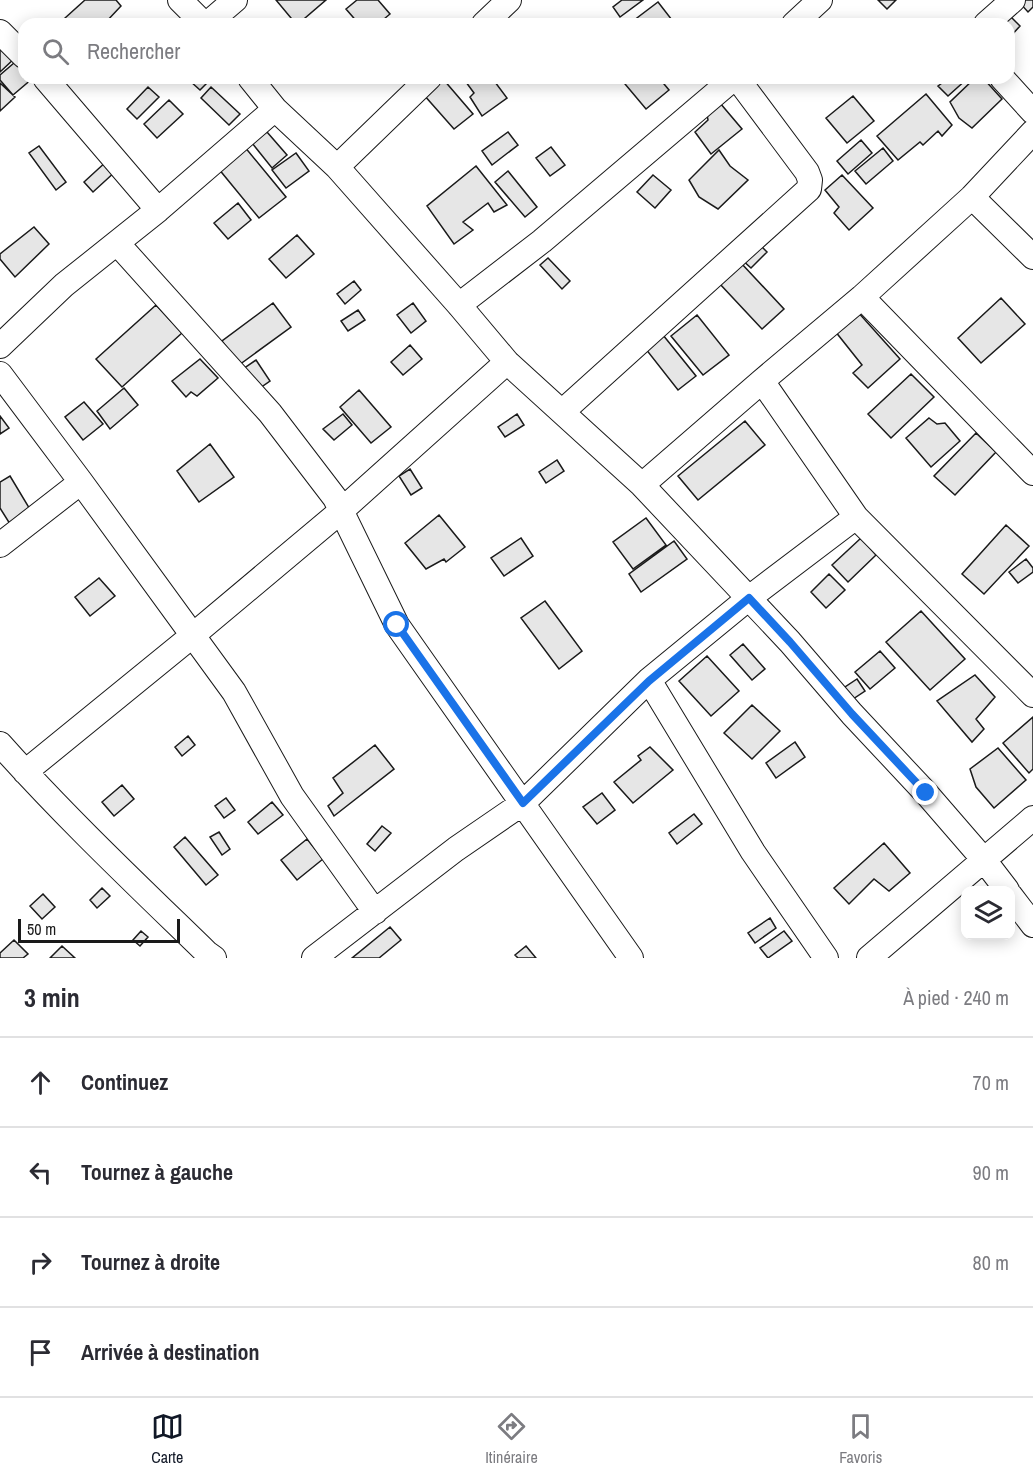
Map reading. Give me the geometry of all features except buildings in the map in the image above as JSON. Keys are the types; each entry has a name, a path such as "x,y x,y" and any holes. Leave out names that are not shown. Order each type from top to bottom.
{"street":[{"path":"180,0 199,18"},
{"path":"212,18 235,0"},
{"path":"490,18 509,0"},
{"path":"800,18 820,0"},
{"path":"993,18 1013,0"},
{"path":"0,32 18,50"},
{"path":"50,84 158,210"},
{"path":"255,84 275,109 337,167 507,362 642,485 749,598 926,793 1003,886"},
{"path":"337,167 423,84"},
{"path":"459,305 542,241 728,84"},
{"path":"563,411 809,189 810,180 807,172 740,84"},
{"path":"1007,84 1033,112"},
{"path":"0,346 64,285 158,210 275,109"},
{"path":"642,485 862,297 972,196 1033,132"},
{"path":"972,196 1033,257"},
{"path":"117,243 270,413 335,498 397,625 631,958"},
{"path":"862,297 1033,473"},
{"path":"25,772 341,511 507,362"},
{"path":"0,374 234,692 292,796 375,912"},
{"path":"762,381 856,517 1033,695"},
{"path":"0,545 81,482"},
{"path":"314,958 456,849 523,803 649,681 749,598 856,517"},
{"path":"649,681 753,852 826,958"},
{"path":"0,744 207,957"},
{"path":"869,958 1033,818"},
{"path":"1015,900 1033,925"}],"route":[{"path":"397,625 523,803 649,681 749,598 926,793"}]}
